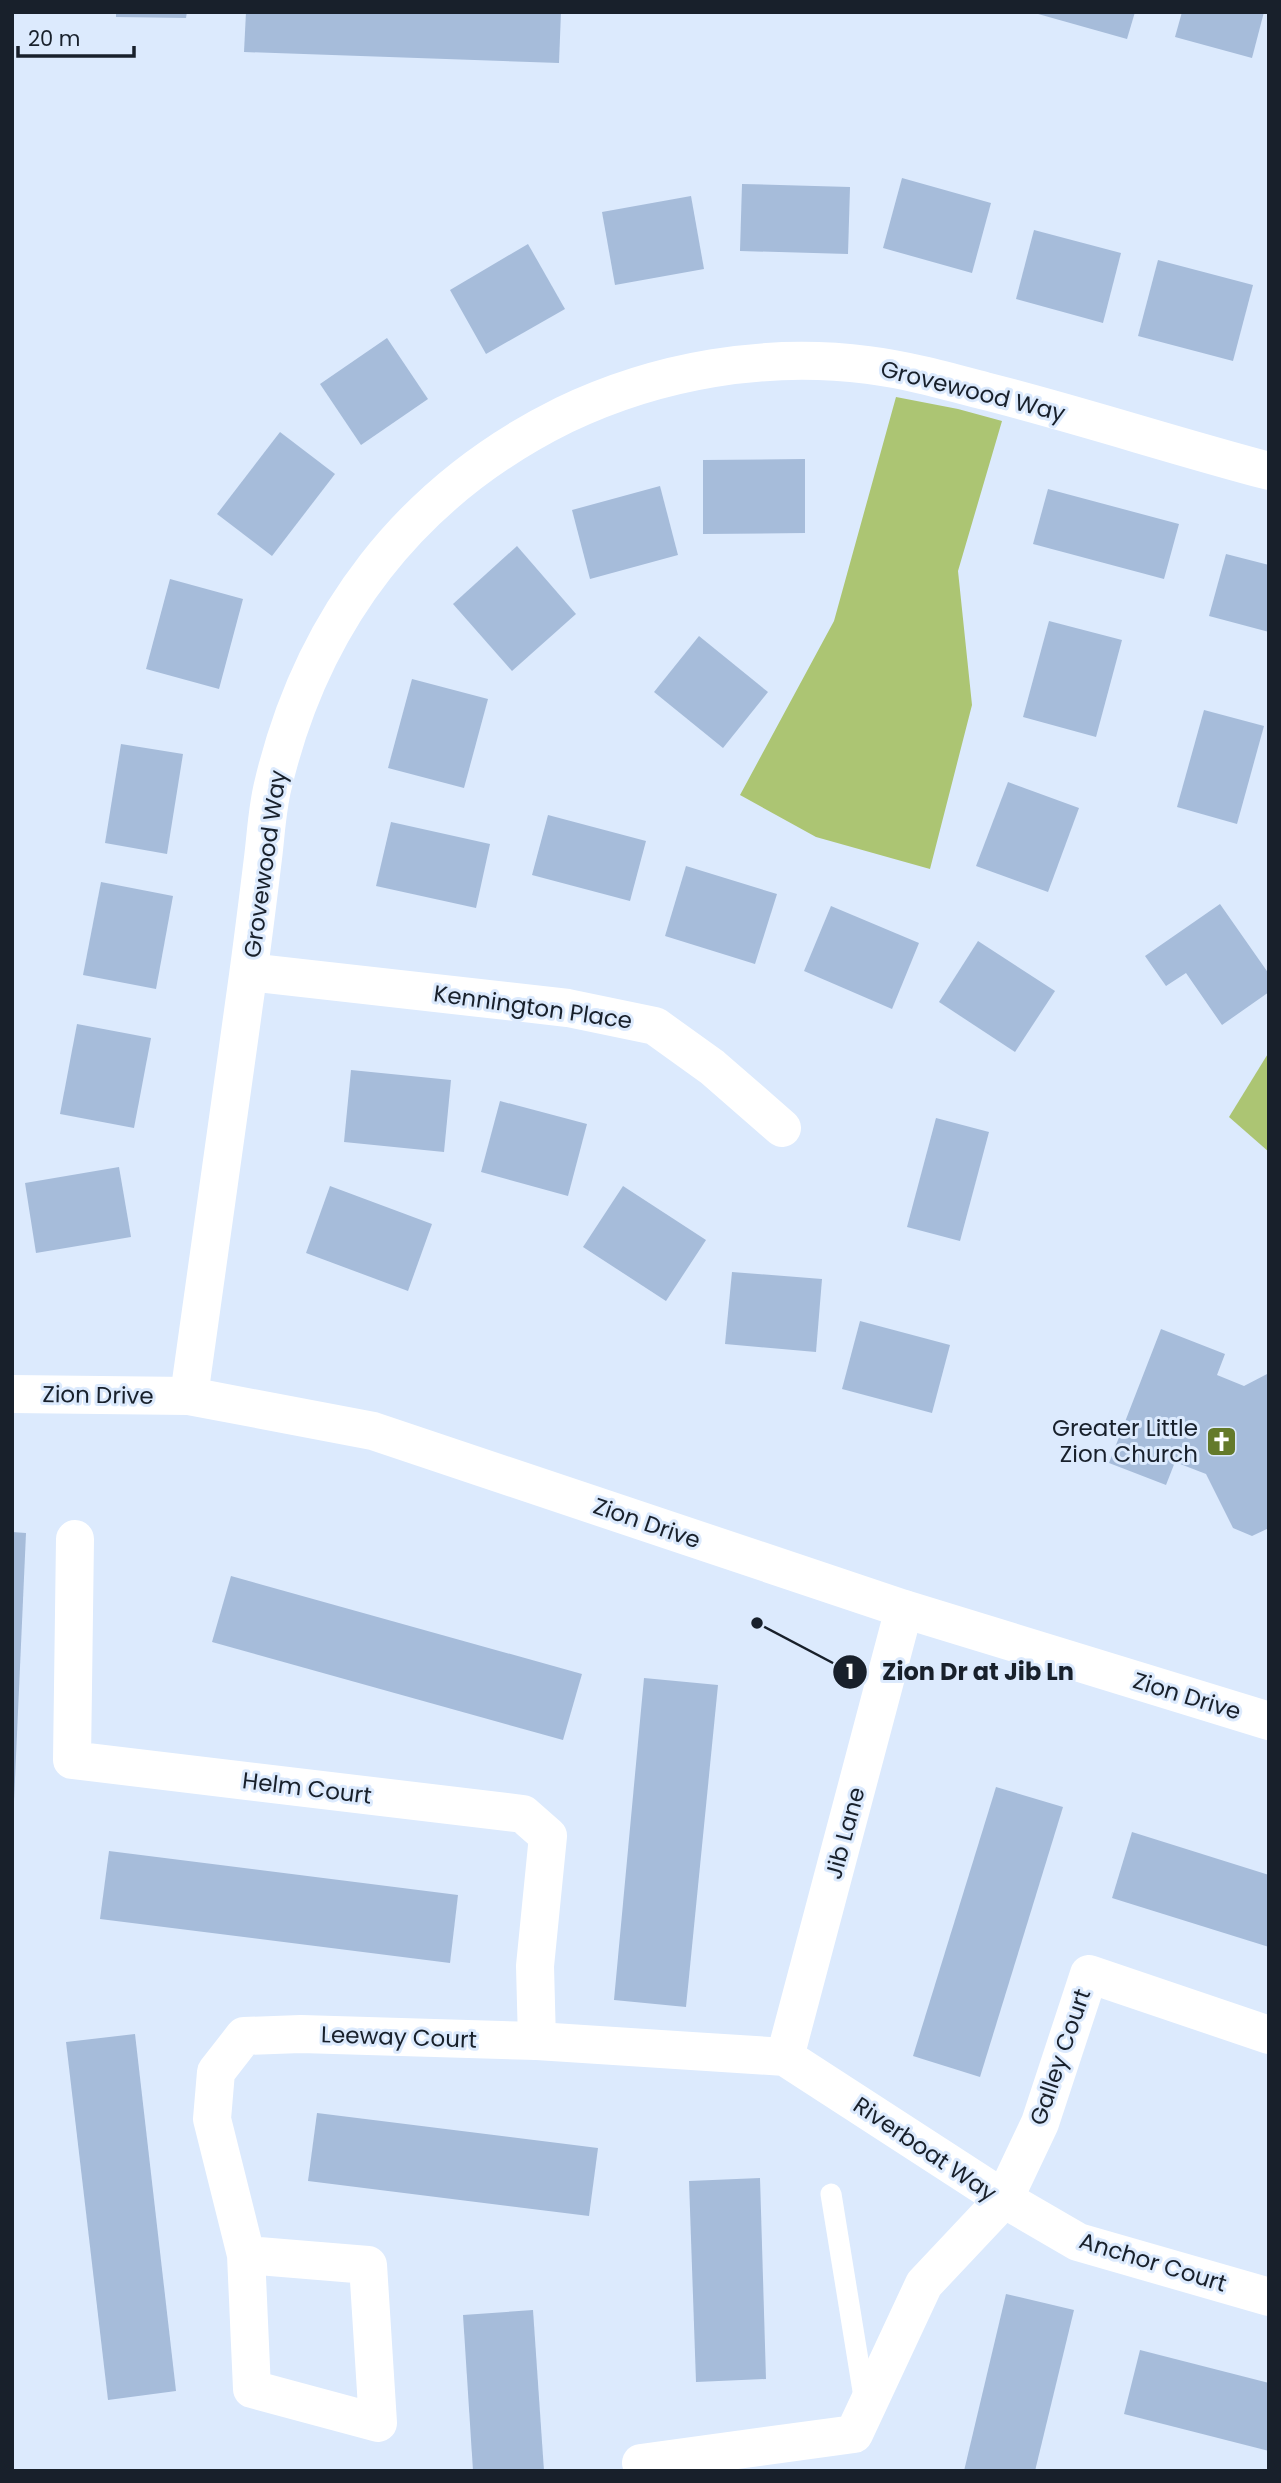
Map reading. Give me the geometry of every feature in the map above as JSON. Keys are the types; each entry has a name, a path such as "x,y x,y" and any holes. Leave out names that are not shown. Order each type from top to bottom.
{"street":[{"name":"Grovewood Way","path":"189,1396 249,972 271,791 288,731 310,673 343,612 379,561 426,510 478,466 531,432 599,398 666,377 734,365 804,361 867,365 922,374 1269,471"},
{"name":"Kennington Place","path":"249,972 568,1008 655,1026 712,1067 782,1128"},
{"name":"Zion Drive","path":"12,1394 189,1396 373,1431 904,1609 1269,1721"},
{"name":"Helm Court","path":"75,1539 72,1760 523,1814 548,1836 535,1966 537,2041"},
{"name":"Jib Lane","path":"785,2057 904,1609"},
{"name":"Galley Court","path":"1004,2199 1040,2123 1089,1974 1269,2035"},
{"name":"Leeway Court","path":"246,2255 368,2265 378,2423 252,2389 246,2255 212,2119 216,2072 244,2036 301,2034 537,2041 785,2057"},
{"name":"Riverboat Way","path":"641,2463 854,2434 923,2284 1004,2199 785,2057"},
{"name":"Anchor Court","path":"1004,2199 1078,2242 1269,2297"}],"lane":[{"path":"831,2194 866,2409"}],"green space":[{"path":"896,397 1002,421 958,571 972,705 930,869 816,837 740,795 834,621"},
{"path":"1269,1052 1269,1152 1229,1117"}],"building":[{"path":"116,12 187,12 186,18 116,17"},
{"path":"246,12 561,12 559,63 244,52"},
{"path":"1031,12 1135,12 1127,39"},
{"path":"1182,12 1264,12 1252,58 1175,37"},
{"path":"902,178 991,203 972,273 883,248"},
{"path":"742,184 850,187 848,254 740,251"},
{"path":"691,196 704,269 615,285 602,212"},
{"path":"1034,230 1121,253 1103,323 1016,299"},
{"path":"528,244 565,309 486,354 450,290"},
{"path":"1158,260 1253,285 1233,361 1138,336"},
{"path":"387,338 428,399 361,445 320,384"},
{"path":"280,432 335,474 272,556 217,514"},
{"path":"805,459 805,533 703,534 703,460"},
{"path":"660,486 678,555 590,579 572,510"},
{"path":"1048,489 1179,524 1164,579 1033,544"},
{"path":"517,546 576,614 512,671 453,604"},
{"path":"1226,554 1269,565 1269,632 1209,616"},
{"path":"170,579 243,599 219,689 146,669"},
{"path":"1049,621 1122,640 1096,737 1023,717"},
{"path":"699,636 768,692 723,748 654,692"},
{"path":"412,679 488,699 464,788 388,768"},
{"path":"1204,710 1264,726 1237,824 1177,807"},
{"path":"121,744 183,754 167,854 105,843"},
{"path":"1008,782 1079,808 1048,892 976,866"},
{"path":"548,815 646,841 630,901 532,875"},
{"path":"391,822 490,844 476,908 376,886"},
{"path":"686,866 777,894 755,964 665,936"},
{"path":"101,882 173,896 156,989 83,975"},
{"path":"1220,904 1269,974 1269,992 1222,1025 1186,973 1166,986 1145,956"},
{"path":"831,906 919,943 892,1009 804,971"},
{"path":"978,941 1055,991 1015,1052 939,1002"},
{"path":"77,1024 151,1038 134,1128 60,1114"},
{"path":"351,1070 451,1080 444,1152 344,1142"},
{"path":"500,1101 587,1124 568,1196 481,1172"},
{"path":"936,1118 989,1132 960,1241 907,1227"},
{"path":"119,1167 131,1237 36,1253 25,1183"},
{"path":"330,1186 432,1224 408,1291 306,1253"},
{"path":"623,1186 706,1240 666,1301 583,1247"},
{"path":"732,1272 822,1279 816,1352 725,1344"},
{"path":"860,1321 950,1345 932,1413 842,1389"},
{"path":"1161,1329 1225,1354 1217,1375 1244,1386 1269,1373 1269,1528 1252,1536 1233,1528 1206,1474 1175,1462 1166,1485 1109,1463"},
{"path":"12,1532 26,1533 14,1801 12,1801"},
{"path":"231,1576 582,1674 563,1740 212,1642"},
{"path":"644,1678 718,1685 686,2007 614,2000"},
{"path":"996,1787 1063,1807 980,2077 913,2056"},
{"path":"1132,1832 1269,1875 1269,1947 1112,1898"},
{"path":"109,1851 458,1895 450,1963 100,1919"},
{"path":"135,2034 176,2391 108,2400 66,2042"},
{"path":"317,2113 598,2148 589,2216 308,2181"},
{"path":"760,2178 766,2379 696,2382 689,2181"},
{"path":"1006,2294 1074,2310 1035,2471 964,2471"},
{"path":"533,2310 544,2471 473,2471 463,2315"},
{"path":"1140,2350 1269,2383 1269,2451 1124,2414"}],"place":[{"name":"Greater Little Zion Church","path":"1221,1441"},
{"name":"Zion Dr at Jib Ln","path":"757,1623"}]}
